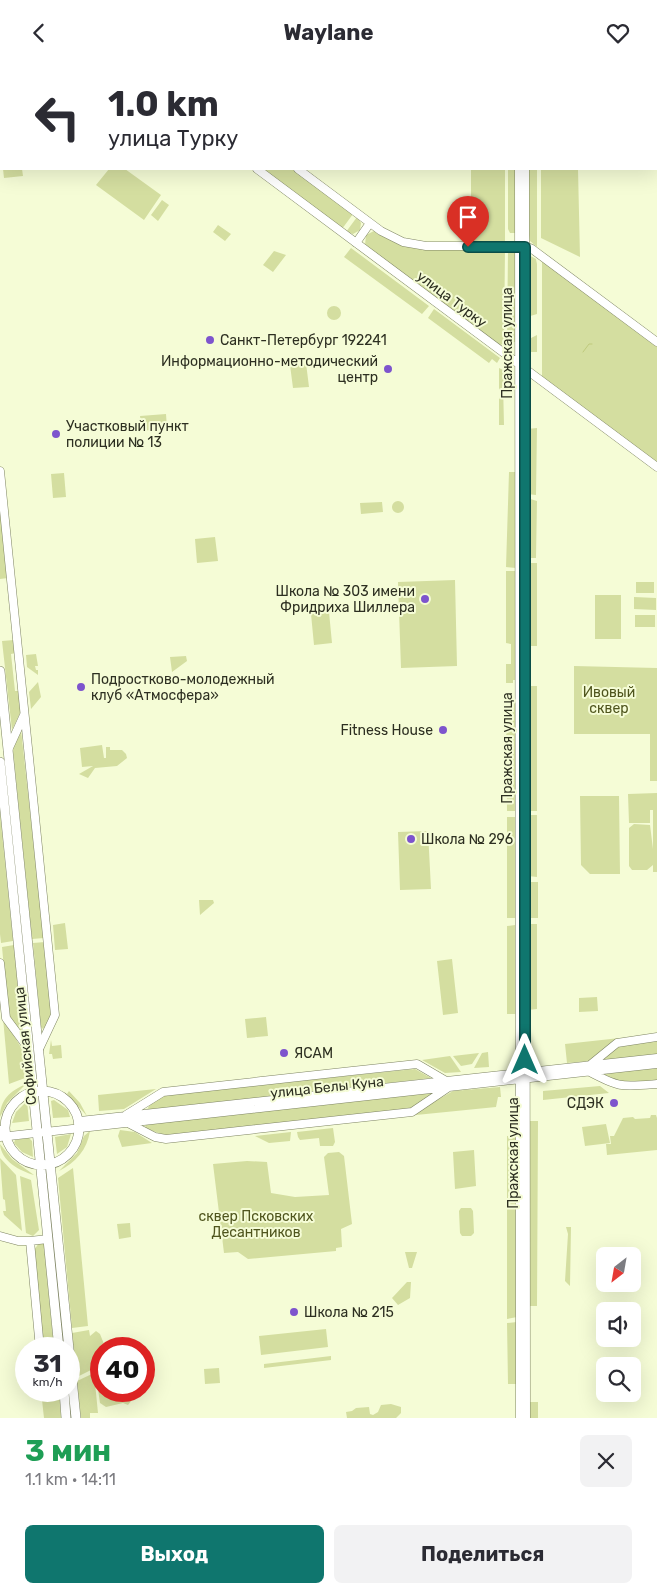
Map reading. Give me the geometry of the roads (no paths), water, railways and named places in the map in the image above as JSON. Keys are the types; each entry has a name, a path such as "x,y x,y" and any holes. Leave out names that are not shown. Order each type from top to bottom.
{"main road":[{"name":"Софийская улица","path":"0,671 8,750 8,798 29,1049 48,1132 46,1165 48,1239 58,1337"},
{"name":"Софийская улица","path":"0,762 8,798 39,1049 38,1133 46,1165 76,1418"},
{"path":"38,1091 58,1096 68,1102 80,1125 76,1141 69,1152 46,1165 31,1163 18,1157 2,1133 11,1108 18,1099 38,1091"},
{"path":"65,1402 66,1418"}],"street":[{"name":"улица Турку","path":"257,170 657,467"},
{"path":"299,170 394,239 419,246 522,246 532,249 657,342"},
{"name":"Пражская улица","path":"519,170 522,246 520,1418"},
{"name":"Пражская улица","path":"522,246 525,170"},
{"path":"356,243 370,223"},
{"path":"0,471 55,1015 39,1049"},
{"path":"8,750 25,715"},
{"path":"0,963 6,1018 29,1049"},
{"path":"657,1037 617,1043 589,1068 616,1085 625,1087 657,1084"},
{"name":"улица Белы Куна","path":"2,1133 48,1132 80,1125 126,1119 589,1068 657,1058"},
{"name":"улица Белы Куна","path":"589,1068 657,1064"},
{"path":"417,1065 447,1084 418,1109 393,1114 166,1139 155,1137 126,1119 163,1092 253,1082 417,1065"},
{"name":"Пражская улица","path":"522,1075 526,1418"},
{"path":"0,1236 18,1241 48,1239"},
{"path":"30,1241 39,1337"}],"waterway":[{"path":"583,352 589,344 592,344"}],"place":[{"name":"Санкт-Петербург 192241","path":"210,340"},
{"name":"Информационно-методический центр","path":"388,369"},
{"name":"Участковый пункт полиции № 13","path":"56,434"},
{"name":"Школа № 303 имени Фридриха Шиллера","path":"425,599"},
{"name":"Подростково-молодежный клуб «Атмосфера»","path":"81,687"},
{"name":"Fitness House","path":"443,730"},
{"name":"Школа № 296","path":"411,839"},
{"name":"ЯСАМ","path":"284,1053"},
{"name":"СДЭК","path":"614,1103"},
{"name":"Школа № 215","path":"294,1312"}],"park label":[{"name":"Ивовый сквер","path":"609,700"},
{"name":"сквер Псковских Десантников","path":"256,1224"}]}
